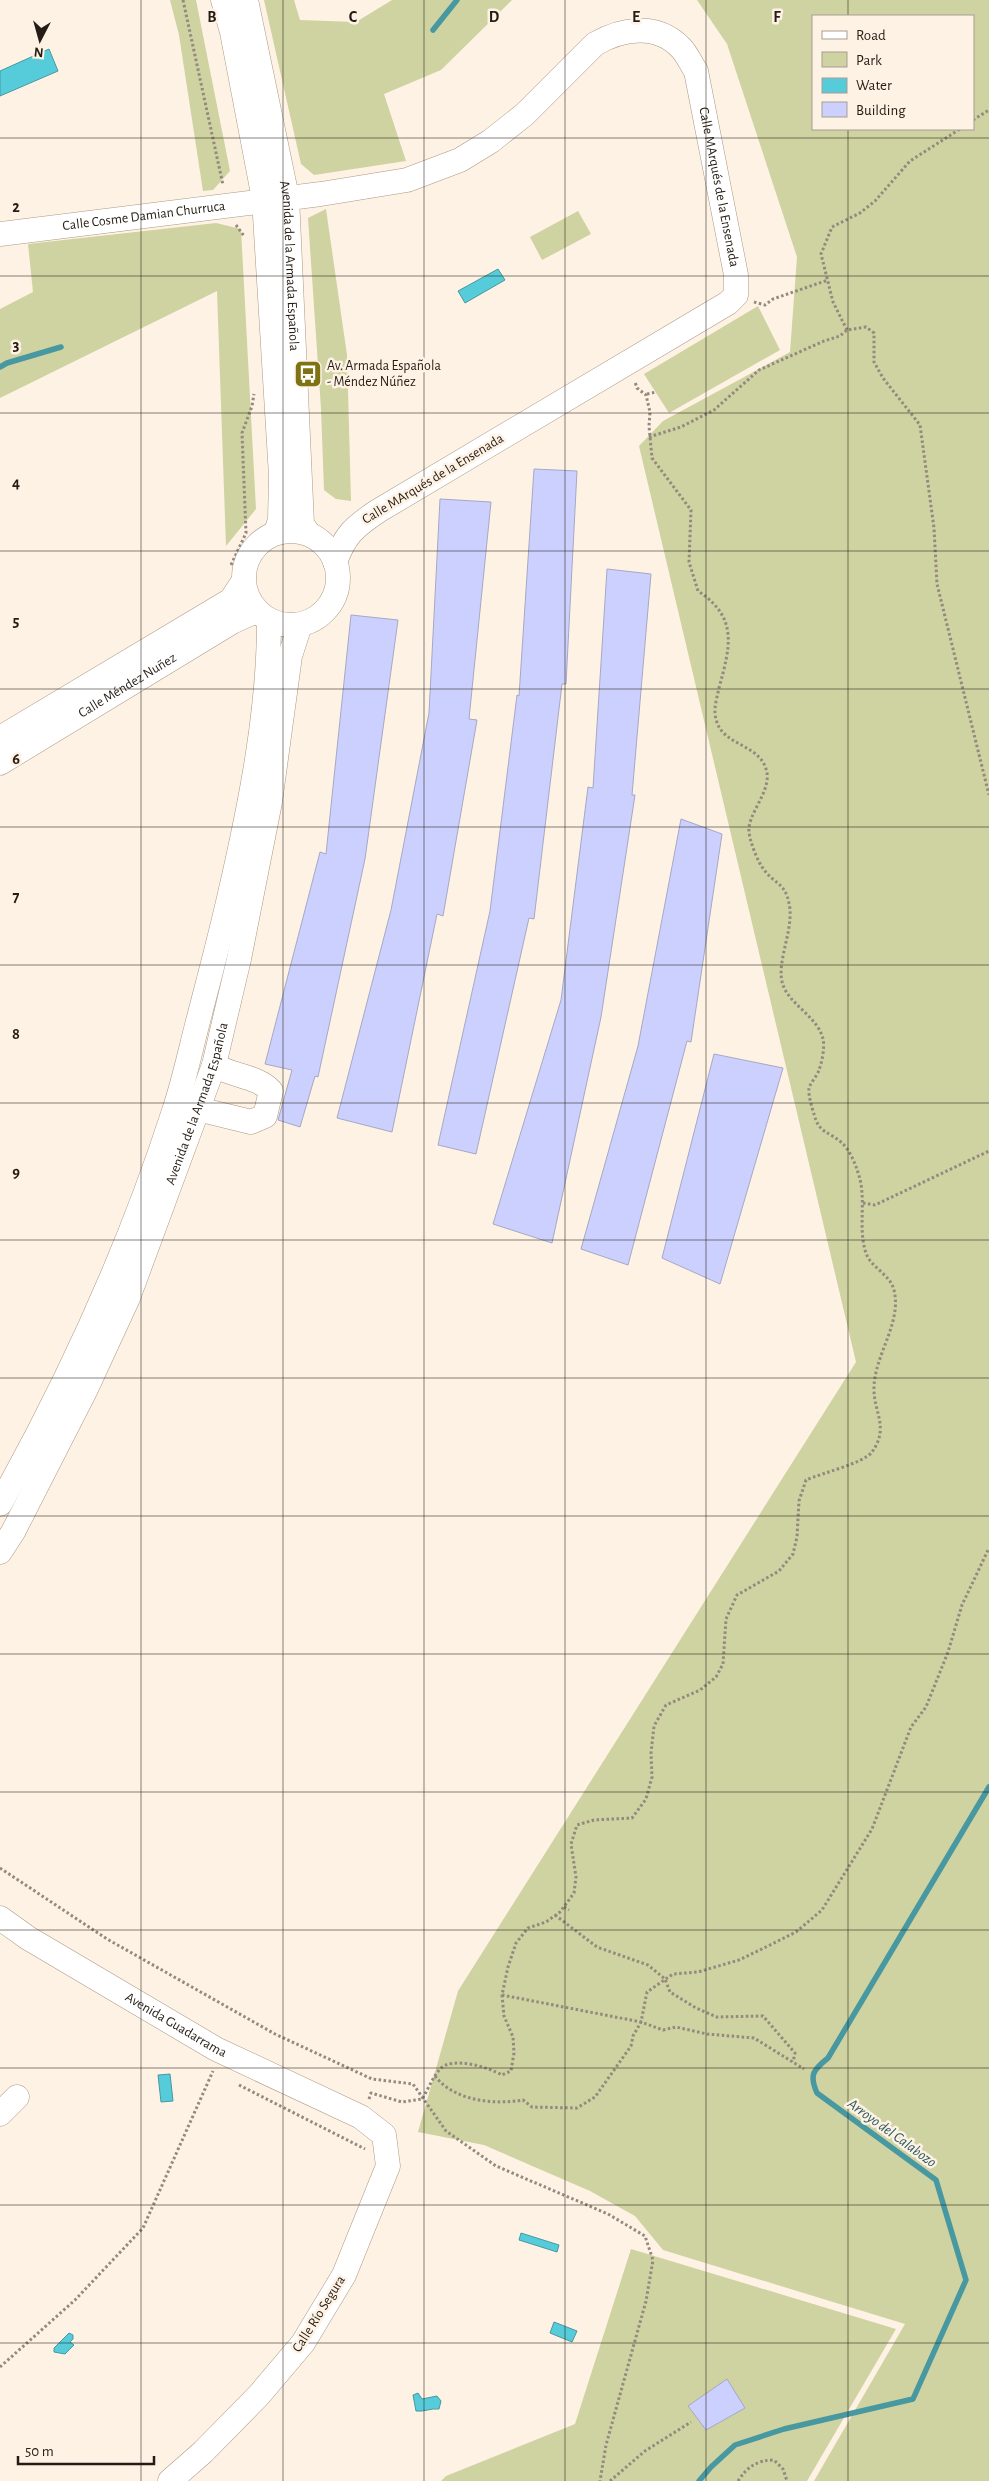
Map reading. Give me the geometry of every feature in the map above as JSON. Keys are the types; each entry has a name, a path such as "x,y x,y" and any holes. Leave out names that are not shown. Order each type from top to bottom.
{"street":[{"name":"Avenida de la Armada Española","path":"223,0 275,198 281,476 280,520 276,532"},
{"name":"Avenida de la Armada Española","path":"246,0 275,198 302,524 308,533"},
{"name":"Calle MArqués de la Ensenada","path":"275,198 407,180 460,160 491,141 525,114 595,44 608,36 635,29 661,32 682,48 696,71 736,275 736,295 728,303 374,514 352,529 343,542 335,562"},
{"name":"Calle Cosme Damian Churruca","path":"0,234 275,198"},
{"path":"293,530 308,533 321,541 331,552 335,562 338,582 334,597 326,610 314,619 300,625 285,625 263,616 247,598 236,575 244,566 251,551 262,540 276,532 293,530"},
{"name":"Calle Méndez Nuñez","path":"0,738 231,600 236,575"},
{"name":"Avenida de la Armada Española","path":"0,1504 52,1409 113,1275 147,1190 175,1108 222,932 245,829 269,664 263,616"},
{"name":"Calle Méndez Nuñez","path":"0,763 225,626 263,616"},
{"name":"Avenida de la Armada Española","path":"0,1552 13,1532 86,1389 128,1298 214,1065 239,959 268,811 290,656 300,625"},
{"path":"198,1109 251,1122 265,1116 269,1106 272,1091 265,1084 226,1073 214,1065"},
{"name":"Avenida Guadarrama","path":"0,1918 28,1938 216,2049 361,2117"},
{"path":"0,2114 17,2097"},
{"name":"Calle Río Segura","path":"170,2481 203,2452 259,2395 303,2344 344,2275 388,2166 384,2135 361,2117"}],"path":[{"path":"182,0 220,175 226,191"},
{"path":"974,119 989,110"},
{"path":"847,330 833,302 822,254 832,228 860,213 875,201 910,161 958,130"},
{"path":"736,295 765,305 773,299 828,280"},
{"path":"649,436 682,426 714,410 758,370 824,341 840,336 847,330 866,327 874,333 874,362 883,378 920,425 934,528 937,584 989,796"},
{"path":"422,2099 441,2068 451,2063 478,2065 502,2075 511,2071 514,2053 513,2037 504,2016 502,1995 508,1967 516,1943 528,1928 546,1922 564,1907 574,1893 576,1877 571,1844 577,1825 594,1820 632,1818 646,1798 652,1777 654,1726 666,1705 700,1690 716,1678 723,1664 726,1619 737,1595 779,1571 792,1554 797,1538 799,1501 806,1480 823,1472 860,1462 870,1455 875,1448 882,1429 874,1388 877,1368 894,1317 894,1289 884,1273 870,1262 865,1251 863,1203 858,1170 843,1144 819,1128 814,1114 809,1089 820,1068 824,1040 816,1022 783,987 780,967 787,948 790,904 781,883 764,870 749,832 751,819 761,803 767,774 758,754 723,735 716,720 715,705 727,658 729,628 711,600 698,591 689,562 692,536 691,510 652,458 649,436 650,412 646,395 637,388 629,362"},
{"path":"646,395 656,392"},
{"path":"236,575 246,533 242,433 252,406"},
{"path":"863,1203 876,1205 989,1151"},
{"path":"435,2076 441,2085 472,2099 510,2102 523,2100 532,2107 577,2108 595,2098 607,2084 631,2046 633,2036 641,2022 646,1992 673,1974 698,1972 739,1960 796,1932 822,1910 872,1829 911,1727 926,1707 948,1652 962,1605 989,1548"},
{"path":"0,1868 107,1939 275,2034 372,2079 413,2084 446,2131 496,2166 608,2214 645,2236 653,2260 648,2293 606,2445 600,2481"},
{"path":"564,1907 569,1910"},
{"path":"555,1915 597,1947 648,1965 665,1979 670,1992 696,2008 717,2017 763,2016 795,2053 793,2062"},
{"path":"502,1995 641,2022 663,2030 676,2027 707,2034 754,2038 804,2069"},
{"path":"0,2367 76,2300 143,2228 213,2071"},
{"path":"361,2117 371,2093 402,2102 422,2099"},
{"path":"610,2481 644,2450 691,2422"},
{"path":"738,2481 746,2469 762,2460 774,2460 783,2469 786,2481"}],"green space":[{"path":"170,0 196,0 230,171 213,190 203,191 179,35"},
{"path":"264,0 294,0 300,20 356,22 392,0 512,0 441,70 384,94 406,161 314,175 301,164"},
{"path":"697,0 989,0 989,2481 814,2481 905,2324 663,2250 635,2216 590,2191 484,2145 418,2132 458,1991 856,1362 639,446 663,421 790,352 797,257 727,44"},
{"path":"326,209 347,355 351,501 336,499 324,490 321,409 308,218"},
{"path":"578,211 591,234 542,260 530,237"},
{"path":"216,223 241,229 256,509 226,546 217,291 0,398 0,309 33,292 28,244"},
{"path":"758,306 780,350 669,413 644,374"},
{"path":"631,2249 896,2329 807,2481 441,2481 446,2476 575,2424"}],"water":[{"path":"49,49 58,71 0,96 0,71"},
{"path":"498,269 505,280 465,303 458,291"},
{"path":"170,2074 173,2101 161,2102 158,2075"},
{"path":"521,2233 559,2245 557,2252 519,2240"},
{"path":"554,2322 577,2331 572,2342 550,2333"},
{"path":"69,2333 73,2335 73,2339 70,2342 74,2345 65,2354 54,2352 54,2348"},
{"path":"418,2393 422,2399 437,2396 441,2401 439,2409 416,2411 413,2395"}],"building":[{"path":"534,469 577,471 566,684 562,684 534,919 529,918 476,1154 438,1145 490,911 517,695 519,696"},
{"path":"440,499 491,502 469,719 477,720 443,916 437,914 392,1132 337,1118 391,910 429,713"},
{"path":"607,569 651,574 632,795 635,795 601,1017 552,1243 493,1224 561,1000 588,787 593,788"},
{"path":"351,615 398,620 365,859 318,1077 315,1076 300,1127 278,1120 292,1070 265,1064 320,852 326,854"},
{"path":"681,819 722,834 691,1042 687,1041 628,1265 581,1249 638,1046"},
{"path":"714,1054 783,1068 720,1284 662,1258"},
{"path":"727,2379 745,2408 706,2430 688,2406"}],"waterway":[{"path":"433,30 457,0"},
{"path":"0,367 7,363 61,347"},
{"name":"Arroyo del Calabozo","path":"699,2481 735,2445 784,2429 913,2399 966,2280 936,2180 817,2093 813,2077 819,2066 828,2058 989,1787"}],"place":[{"name":"Av. Armada Española - Méndez Núñez","path":"308,374"}]}
